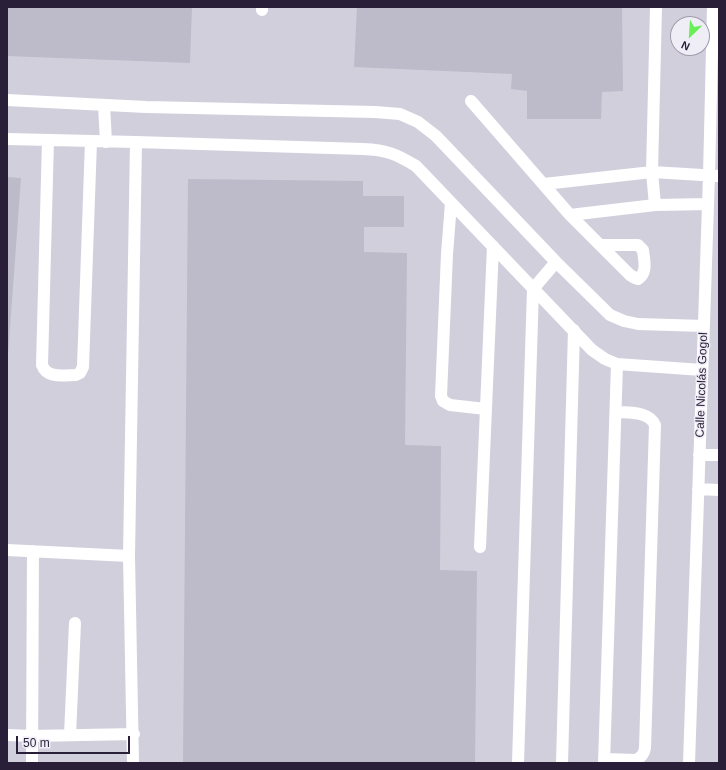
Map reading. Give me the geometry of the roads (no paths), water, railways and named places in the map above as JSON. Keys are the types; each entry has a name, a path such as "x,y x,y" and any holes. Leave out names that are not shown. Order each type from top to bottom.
{"street":[{"path":"655,205 652,172 656,7"},
{"name":"Calle Nicolás Gogol","path":"689,763 702,370 713,217 708,204 714,176 713,7"},
{"path":"7,100 104,105 400,114 418,122 436,136 556,262 610,315 624,321 638,324 704,326"},
{"path":"471,101 570,215 600,245"},
{"path":"104,105 106,142"},
{"path":"7,139 382,150 399,156 416,166 592,350 605,359 618,364 702,370"},
{"path":"48,140 42,366 44,371 51,375 76,375 80,373 83,367 91,141"},
{"path":"133,763 134,734 129,556 136,142"},
{"path":"544,184 652,172 714,176"},
{"path":"451,203 447,254 441,396 443,401 450,405 486,408"},
{"path":"570,215 655,205 708,204"},
{"path":"480,547 493,246"},
{"path":"518,763 533,289 556,262"},
{"path":"562,763 574,330"},
{"path":"616,412 644,415 653,420 655,426 645,740 644,754 641,758 636,760 604,761 616,412 618,364"},
{"path":"699,455 719,455"},
{"path":"698,489 719,490"},
{"path":"7,550 129,556"},
{"path":"32,763 33,551"},
{"path":"70,735 75,623"},
{"path":"7,734 32,736 134,734"}]}
